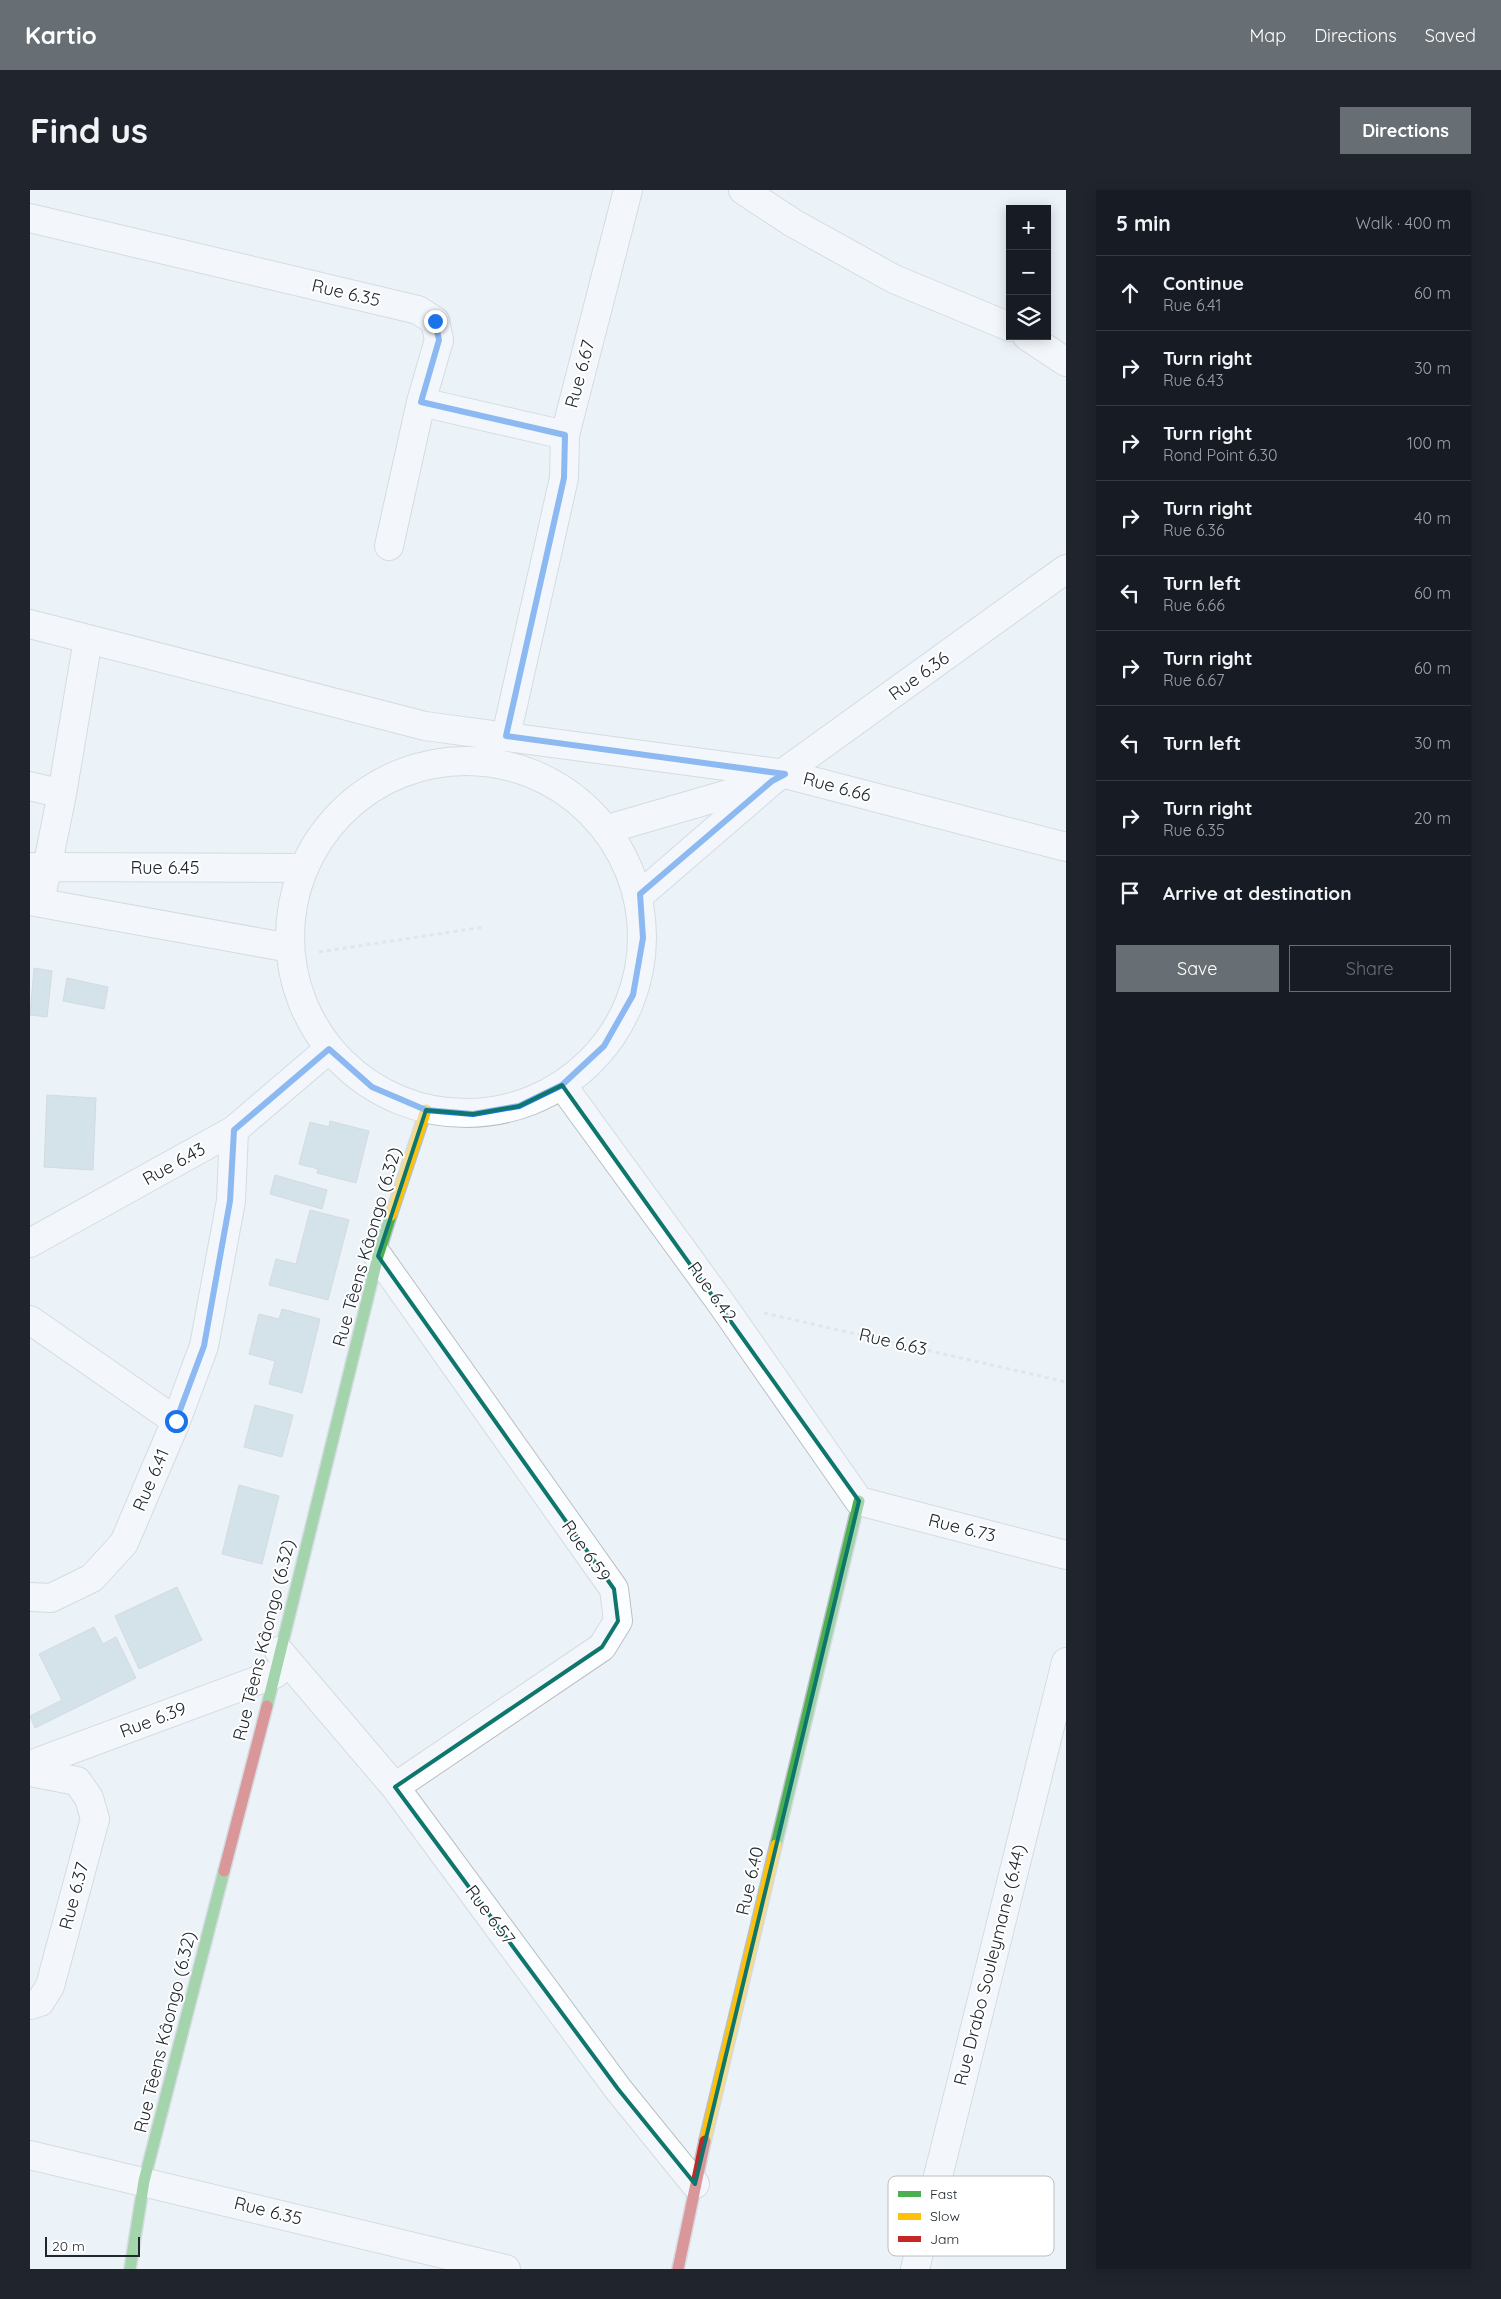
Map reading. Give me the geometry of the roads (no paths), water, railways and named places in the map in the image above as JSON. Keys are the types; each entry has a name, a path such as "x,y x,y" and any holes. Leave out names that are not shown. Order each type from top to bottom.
{"street":[{"name":"Rue 6.67","path":"506,736 564,478 565,435 628,190"},
{"path":"743,190 793,223 894,279 1006,325"},
{"name":"Rue 6.35","path":"30,218 418,310 435,321 439,340 421,402 389,546"},
{"path":"1032,340 1066,362"},
{"path":"421,402 565,435"},
{"name":"Rue 6.36","path":"640,894 778,777 1066,569"},
{"name":"Rue 6.66","path":"30,624 426,726 506,736 778,777 1066,847"},
{"path":"88,639 62,794 38,868 35,901 291,952"},
{"path":"467,760 501,763 545,778 583,804 608,829 640,894 643,938 633,995 604,1046 562,1085 519,1106 473,1114 426,1110 372,1087 329,1049 303,1005 291,952 300,868 326,830 373,786 432,763 467,760"},
{"name":"Rue 6.36","path":"608,829 778,777"},
{"path":"30,786 62,794"},
{"name":"Rue 6.45","path":"38,868 300,868"},
{"name":"Rue 6.43","path":"30,1243 234,1130 329,1049"},
{"name":"Rue 6.42","path":"562,1085 721,1303 859,1501"},
{"name":"Rue Têens Kâongo (6.32)","path":"130,2269 144,2181 277,1662 378,1256 426,1110"},
{"name":"Rue 6.41","path":"30,1598 51,1598 92,1578 124,1544 176,1421 204,1346 230,1201 234,1130"},
{"name":"Rue 6.59","path":"378,1256 614,1589 618,1621 602,1647 395,1787"},
{"path":"30,1320 176,1421"},
{"name":"Rue 6.73","path":"859,1501 1066,1555"},
{"name":"Rue 6.40","path":"678,2269 695,2184 859,1501"},
{"name":"Rue 6.39","path":"30,1765 277,1662"},
{"name":"Rue 6.57","path":"277,1662 395,1787 618,2089 695,2184"},
{"name":"Rue Drabo Souleymane (6.44)","path":"939,2176 1060,1713 1066,1662"},
{"name":"Rue 6.37","path":"30,1772 77,1781 89,1798 95,1819 50,1986 40,2002 30,2005"},
{"name":"Rue 6.35","path":"30,2155 506,2269"},
{"name":"Rue Drabo Souleymane (6.44)","path":"915,2269 918,2256"}]}
